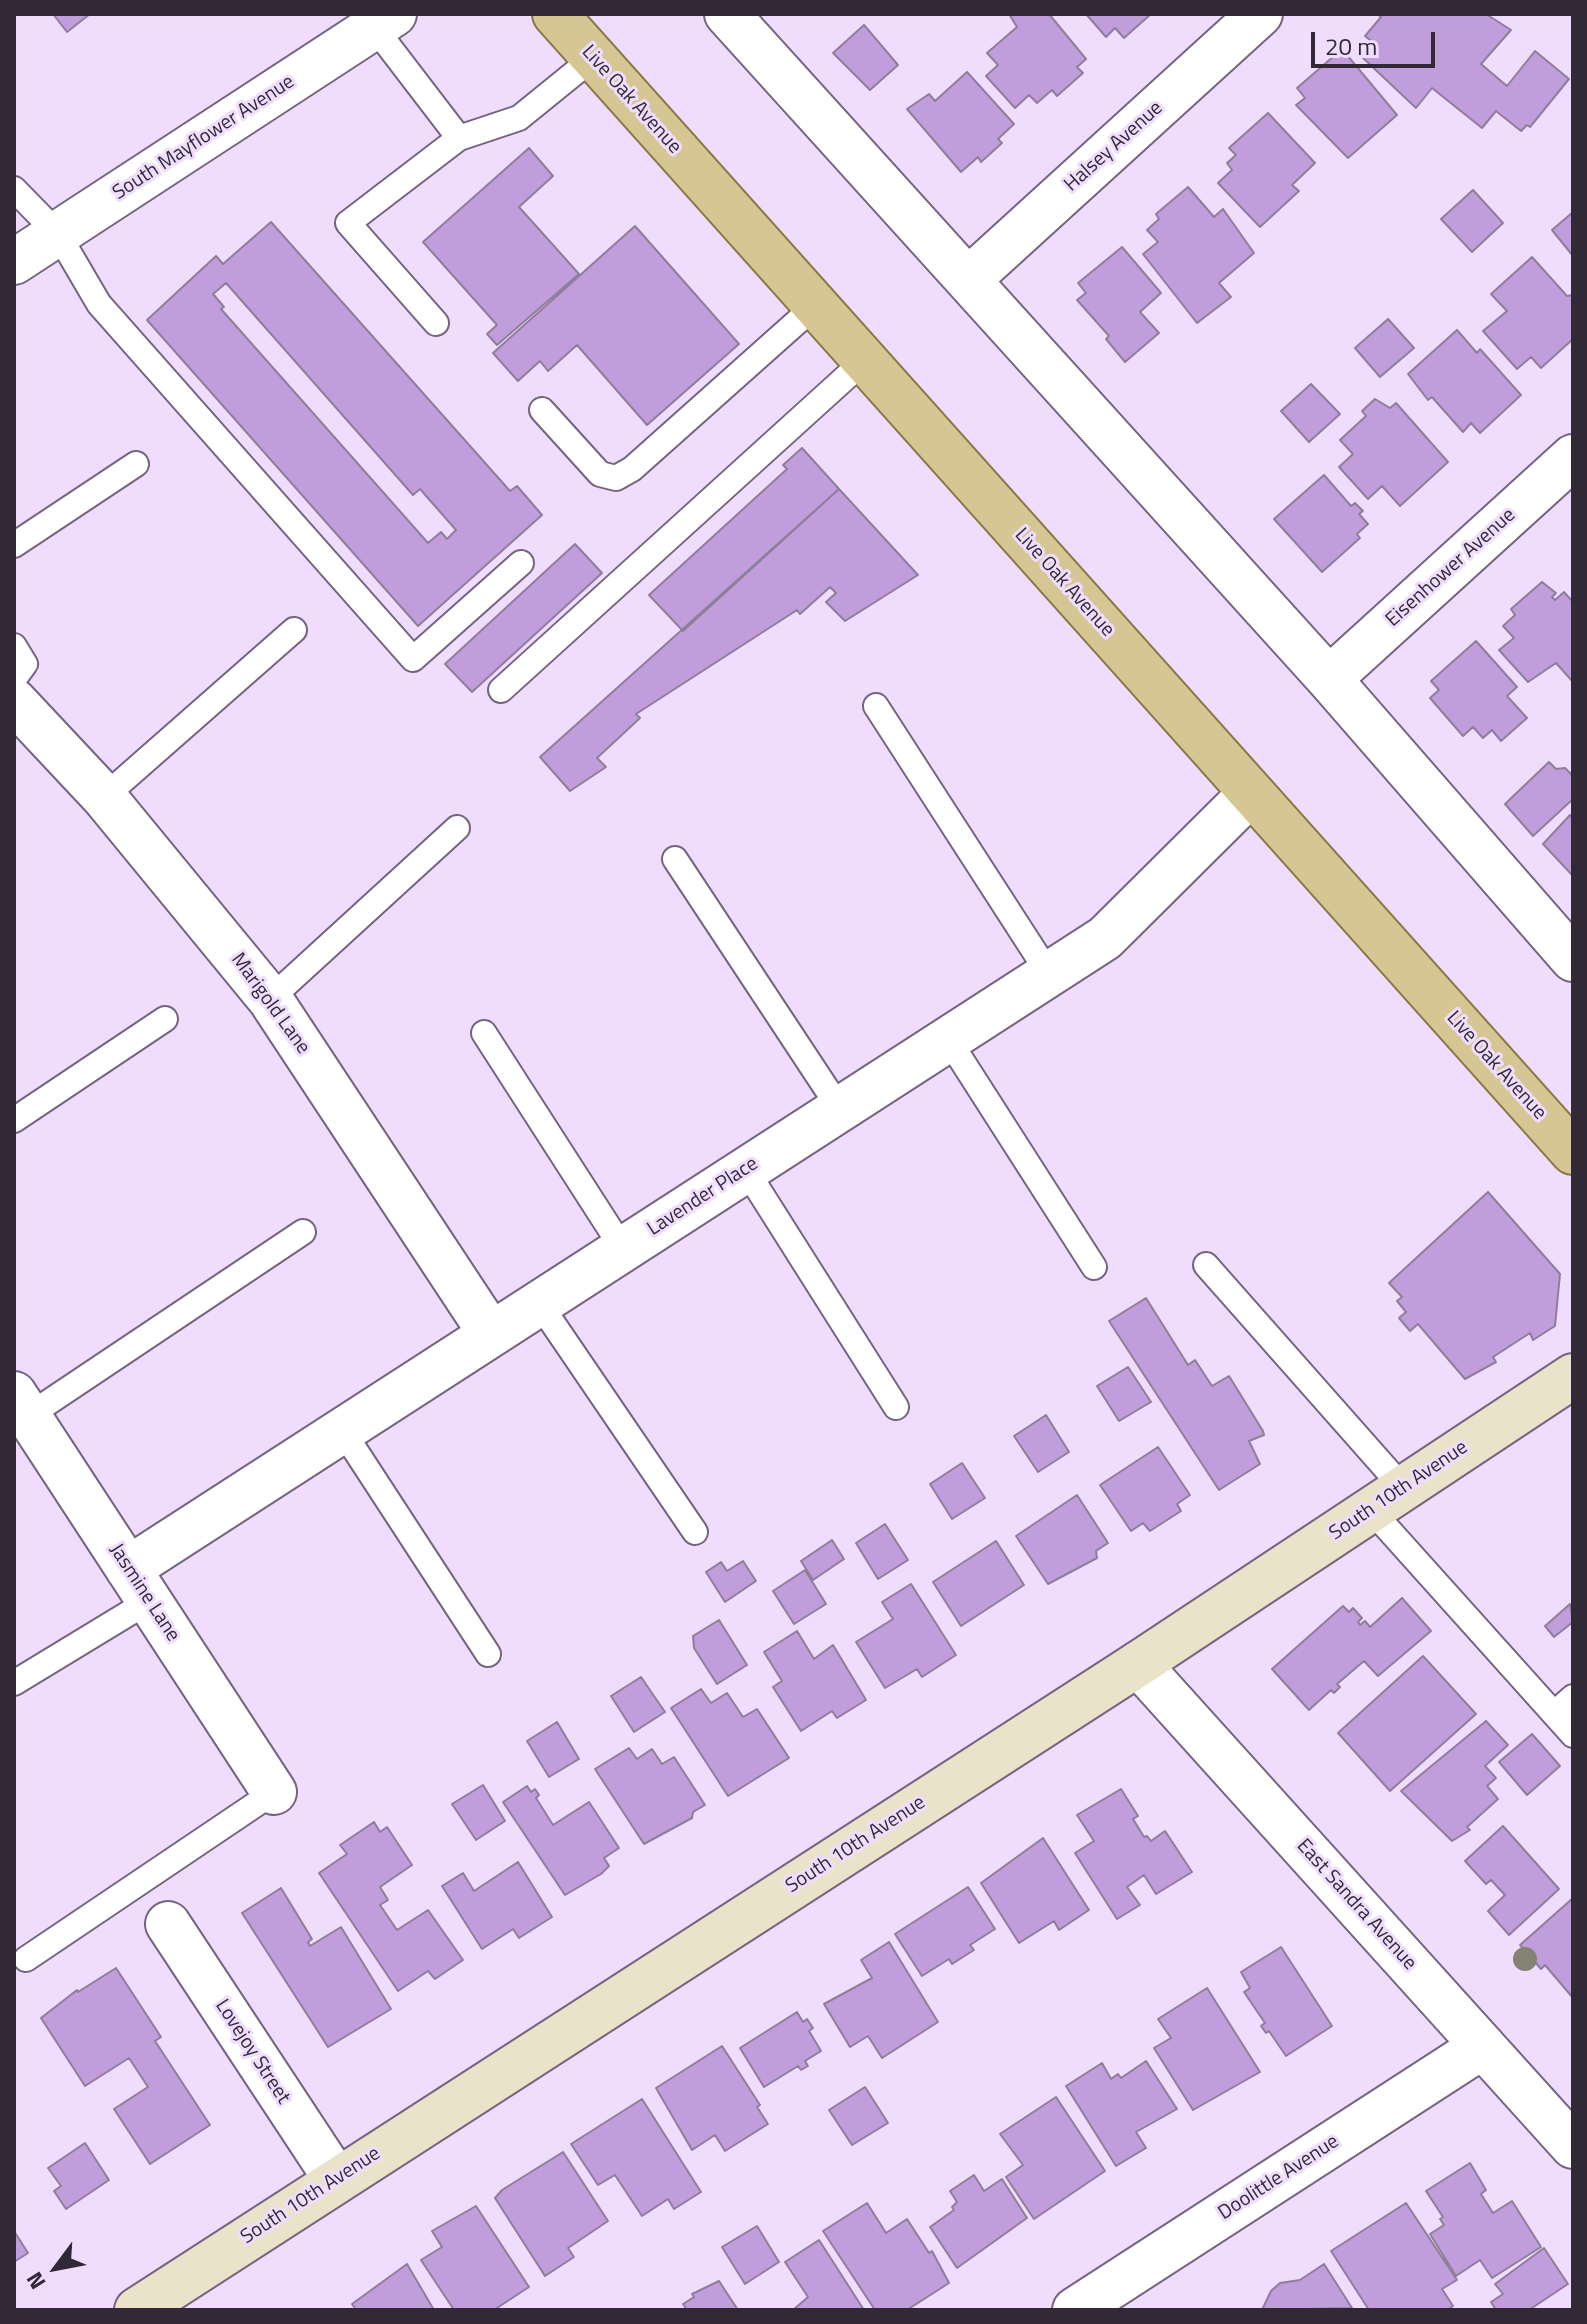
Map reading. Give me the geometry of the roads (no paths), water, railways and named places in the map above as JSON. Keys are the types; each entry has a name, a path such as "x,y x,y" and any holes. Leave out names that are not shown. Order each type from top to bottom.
{"main road":[{"name":"Live Oak Avenue","path":"555,14 1573,1152"}],"street":[{"path":"727,14 1329,679 1573,959"},
{"name":"Halsey Avenue","path":"969,279 1260,14"},
{"name":"South Mayflower Avenue","path":"14,262 384,21"},
{"name":"Eisenhower Avenue","path":"1329,679 1573,457"},
{"name":"Marigold Lane","path":"14,701 104,797 270,999 491,1334"},
{"name":"Lavender Place","path":"138,1585 342,1430 1105,938 1251,793"},
{"name":"South 10th Avenue","path":"137,2310 1138,1664 1573,1376"},
{"name":"Jasmine Lane","path":"21,1405 274,1792"},
{"name":"East Sandra Avenue","path":"1138,1664 1573,2146"},
{"name":"Lovejoy Street","path":"168,1924 336,2179"},
{"name":"Doolittle Avenue","path":"1075,2310 1483,2046"}],"lane":[{"path":"384,21 459,138"},
{"path":"436,323 348,223 459,138 519,118 593,58"},
{"path":"14,189 58,234 99,304 413,659 521,563"},
{"path":"542,410 600,474 616,478 632,469 816,305"},
{"path":"501,690 865,360"},
{"path":"14,545 136,464"},
{"path":"104,797 294,630"},
{"path":"14,646 25,664 14,679"},
{"path":"876,706 1049,974"},
{"path":"270,999 457,828"},
{"path":"675,859 840,1109"},
{"path":"14,1120 165,1019"},
{"path":"484,1033 623,1249"},
{"path":"948,1039 1094,1267"},
{"path":"746,1170 896,1407"},
{"path":"21,1405 303,1232"},
{"path":"1206,1265 1573,1735"},
{"path":"539,1303 695,1532"},
{"path":"342,1430 488,1654"},
{"path":"14,1683 138,1585"},
{"path":"1554,1714 1573,1697"},
{"path":"26,1959 274,1792"}]}
